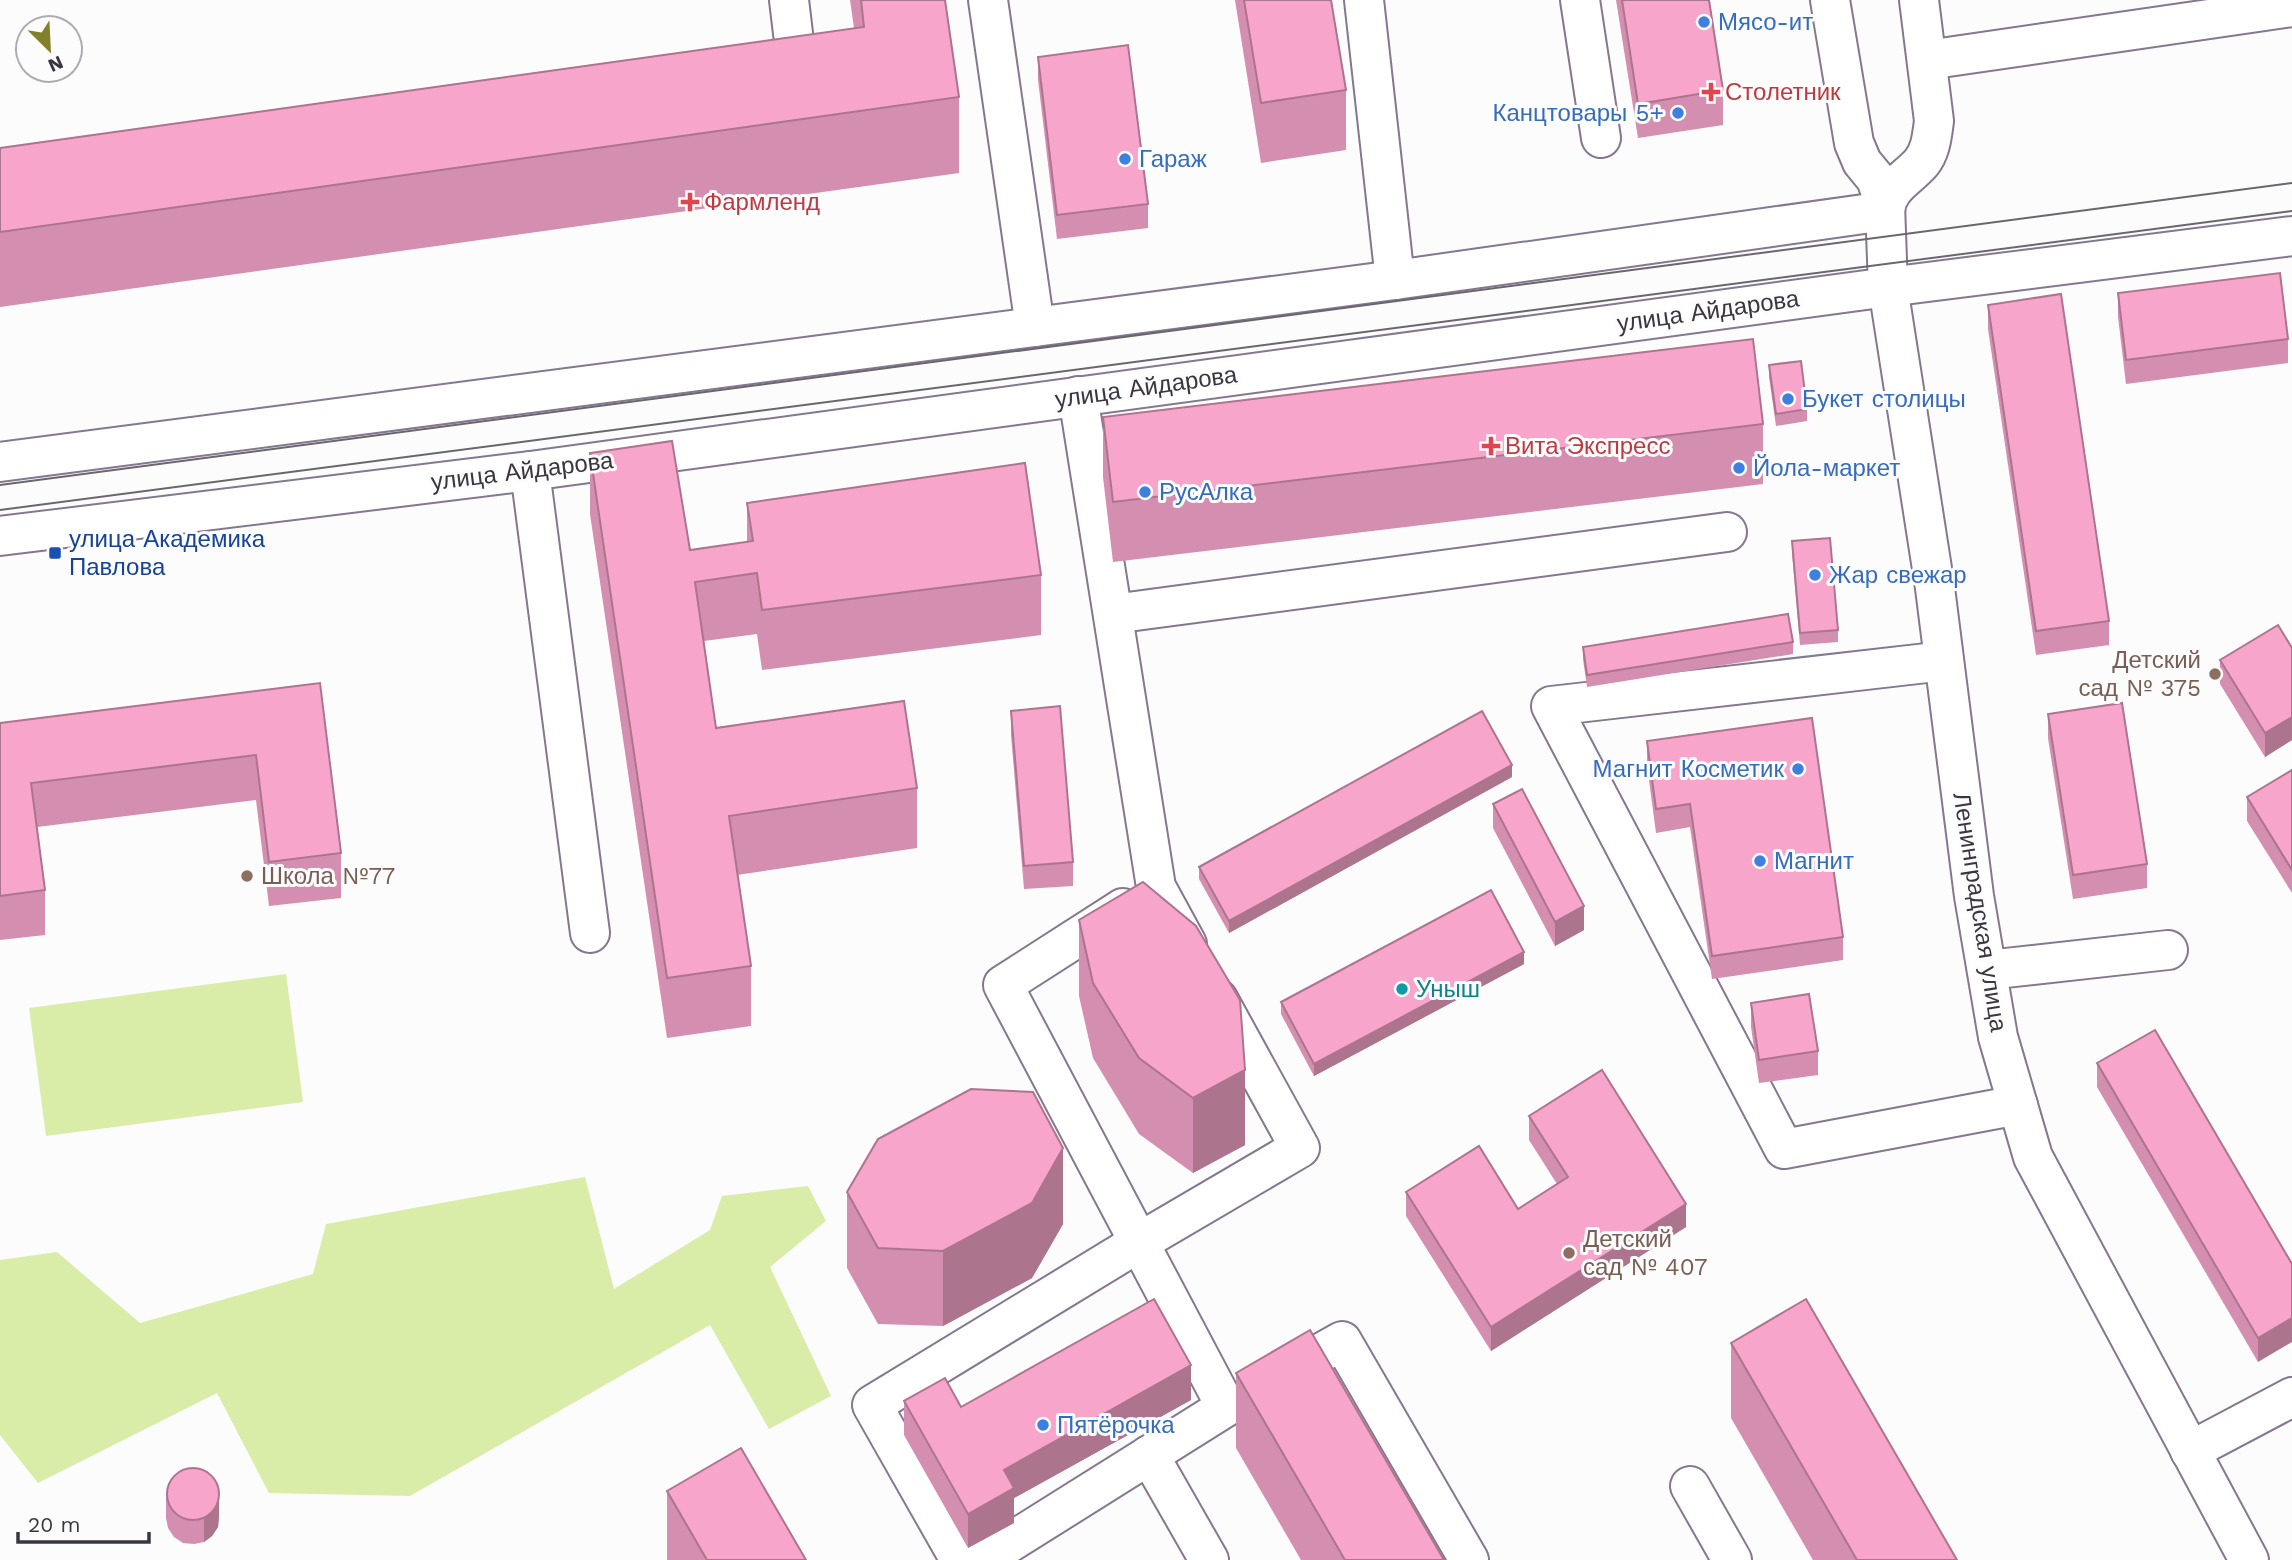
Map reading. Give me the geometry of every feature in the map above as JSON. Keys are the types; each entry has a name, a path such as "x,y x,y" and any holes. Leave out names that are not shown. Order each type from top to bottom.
{"main road":[{"path":"727,68 796,58 789,0"},
{"path":"988,0 1035,327"},
{"path":"1364,0 1395,280"},
{"path":"1580,0 1601,138"},
{"name":"Ленинградская улица","path":"1830,0 1854,143 1862,162 1881,189 1885,211 1888,287 1935,588 1974,896 1998,1037 2033,1157 2249,1560"},
{"path":"0,463 1395,280 1885,211 1893,190 1921,163 1932,138 1934,121 1919,0"},
{"path":"1927,60 2200,10 2292,7"},
{"name":"улица Айдарова","path":"0,536 530,471 1888,287 2292,236"},
{"path":"960,1560 872,1405 1300,1148 1156,887 1079,396"},
{"path":"530,471 590,933"},
{"path":"1113,614 1727,532"},
{"path":"1944,661 1551,706 1784,1149 2018,1105"},
{"path":"1156,887 1003,985 1226,1407"},
{"path":"1987,970 2168,950"},
{"path":"994,1557 1226,1407 1342,1341 1469,1560"},
{"path":"2190,1451 2292,1396"},
{"path":"1149,1455 1209,1560"},
{"path":"1690,1486 1732,1560"}],"green space":[{"path":"286,974 303,1102 46,1136 29,1008"},
{"path":"585,1177 614,1289 710,1230 722,1196 808,1186 826,1221 770,1267 831,1396 769,1429 710,1325 410,1496 269,1493 217,1393 38,1483 0,1435 0,1260 57,1252 140,1323 313,1274 326,1224"}],"building":[{"path":"861,0 945,0 959,97 0,232 0,148 864,27"},
{"path":"1244,0 1331,0 1346,90 1261,103"},
{"path":"1622,0 1709,0 1723,90 1638,104"},
{"path":"1128,45 1148,204 1057,215 1038,57"},
{"path":"2280,273 2288,339 2126,360 2118,293"},
{"path":"2061,294 2109,621 2036,631 1988,305"},
{"path":"1753,339 1763,424 1113,502 1103,417"},
{"name":"Букет столицы","path":"1801,361 1807,409 1776,414 1769,365"},
{"path":"672,441 690,550 753,541 747,503 1025,463 1041,575 762,610 757,573 695,582 716,728 904,701 917,788 729,816 751,966 667,978 590,453"},
{"path":"1830,538 1838,630 1800,633 1792,541"},
{"path":"1788,614 1793,642 1587,675 1583,647"},
{"path":"2278,625 2292,648 2292,717 2265,733 2220,660"},
{"path":"320,683 341,853 269,862 256,755 31,783 45,890 0,896 0,723"},
{"path":"2122,703 2147,864 2073,875 2048,714"},
{"path":"1060,706 1073,862 1024,866 1011,711"},
{"path":"1482,711 1512,765 1229,921 1199,867"},
{"path":"1812,718 1843,937 1712,956 1690,804 1656,809 1647,741"},
{"path":"2292,770 2292,870 2247,797"},
{"path":"1522,789 1584,906 1555,922 1493,804"},
{"path":"1143,882 1196,926 1240,1000 1245,1070 1193,1098 1139,1058 1093,983 1079,920"},
{"name":"Уныш","path":"1491,890 1524,952 1314,1064 1281,1002"},
{"path":"1809,994 1818,1051 1759,1060 1751,1003"},
{"path":"2155,1030 2292,1264 2292,1318 2258,1338 2097,1063"},
{"path":"1602,1070 1686,1204 1491,1327 1406,1192 1479,1146 1518,1209 1568,1177 1529,1116"},
{"path":"971,1089 1033,1092 1063,1148 1032,1203 943,1251 878,1248 847,1192 878,1139"},
{"path":"1154,1299 1191,1365 1004,1470 1014,1488 968,1514 904,1401 945,1378 961,1407"},
{"path":"1806,1299 1957,1560 1857,1560 1731,1343"},
{"path":"1310,1330 1444,1560 1345,1560 1236,1373"},
{"path":"741,1448 806,1560 707,1560 667,1491"},
{"path":"193,1468 212,1475 219,1494 212,1513 193,1520 174,1513 167,1494 174,1475"}],"tram line":[{"path":"0,485 2292,183"},
{"path":"0,510 2292,211"}],"place":[{"name":"Мясо-ит","path":"1704,22"},
{"name":"Столетник","path":"1711,92"},
{"name":"Канцтовары 5+","path":"1678,113"},
{"name":"Гараж","path":"1125,159"},
{"name":"Фармленд","path":"690,202"},
{"name":"Букет столицы","path":"1788,399"},
{"name":"Вита Экспресс","path":"1491,446"},
{"name":"Йола-маркет","path":"1739,468"},
{"name":"РусАлка","path":"1145,492"},
{"name":"улица Академика Павлова","path":"55,553"},
{"name":"Жар свежар","path":"1815,575"},
{"name":"Детский сад № 375","path":"2215,674"},
{"name":"Магнит Косметик","path":"1798,769"},
{"name":"Магнит","path":"1760,861"},
{"name":"Школа №77","path":"247,876"},
{"name":"Уныш","path":"1402,989"},
{"name":"Детский сад № 407","path":"1569,1253"},
{"name":"Пятёрочка","path":"1043,1425"}]}
